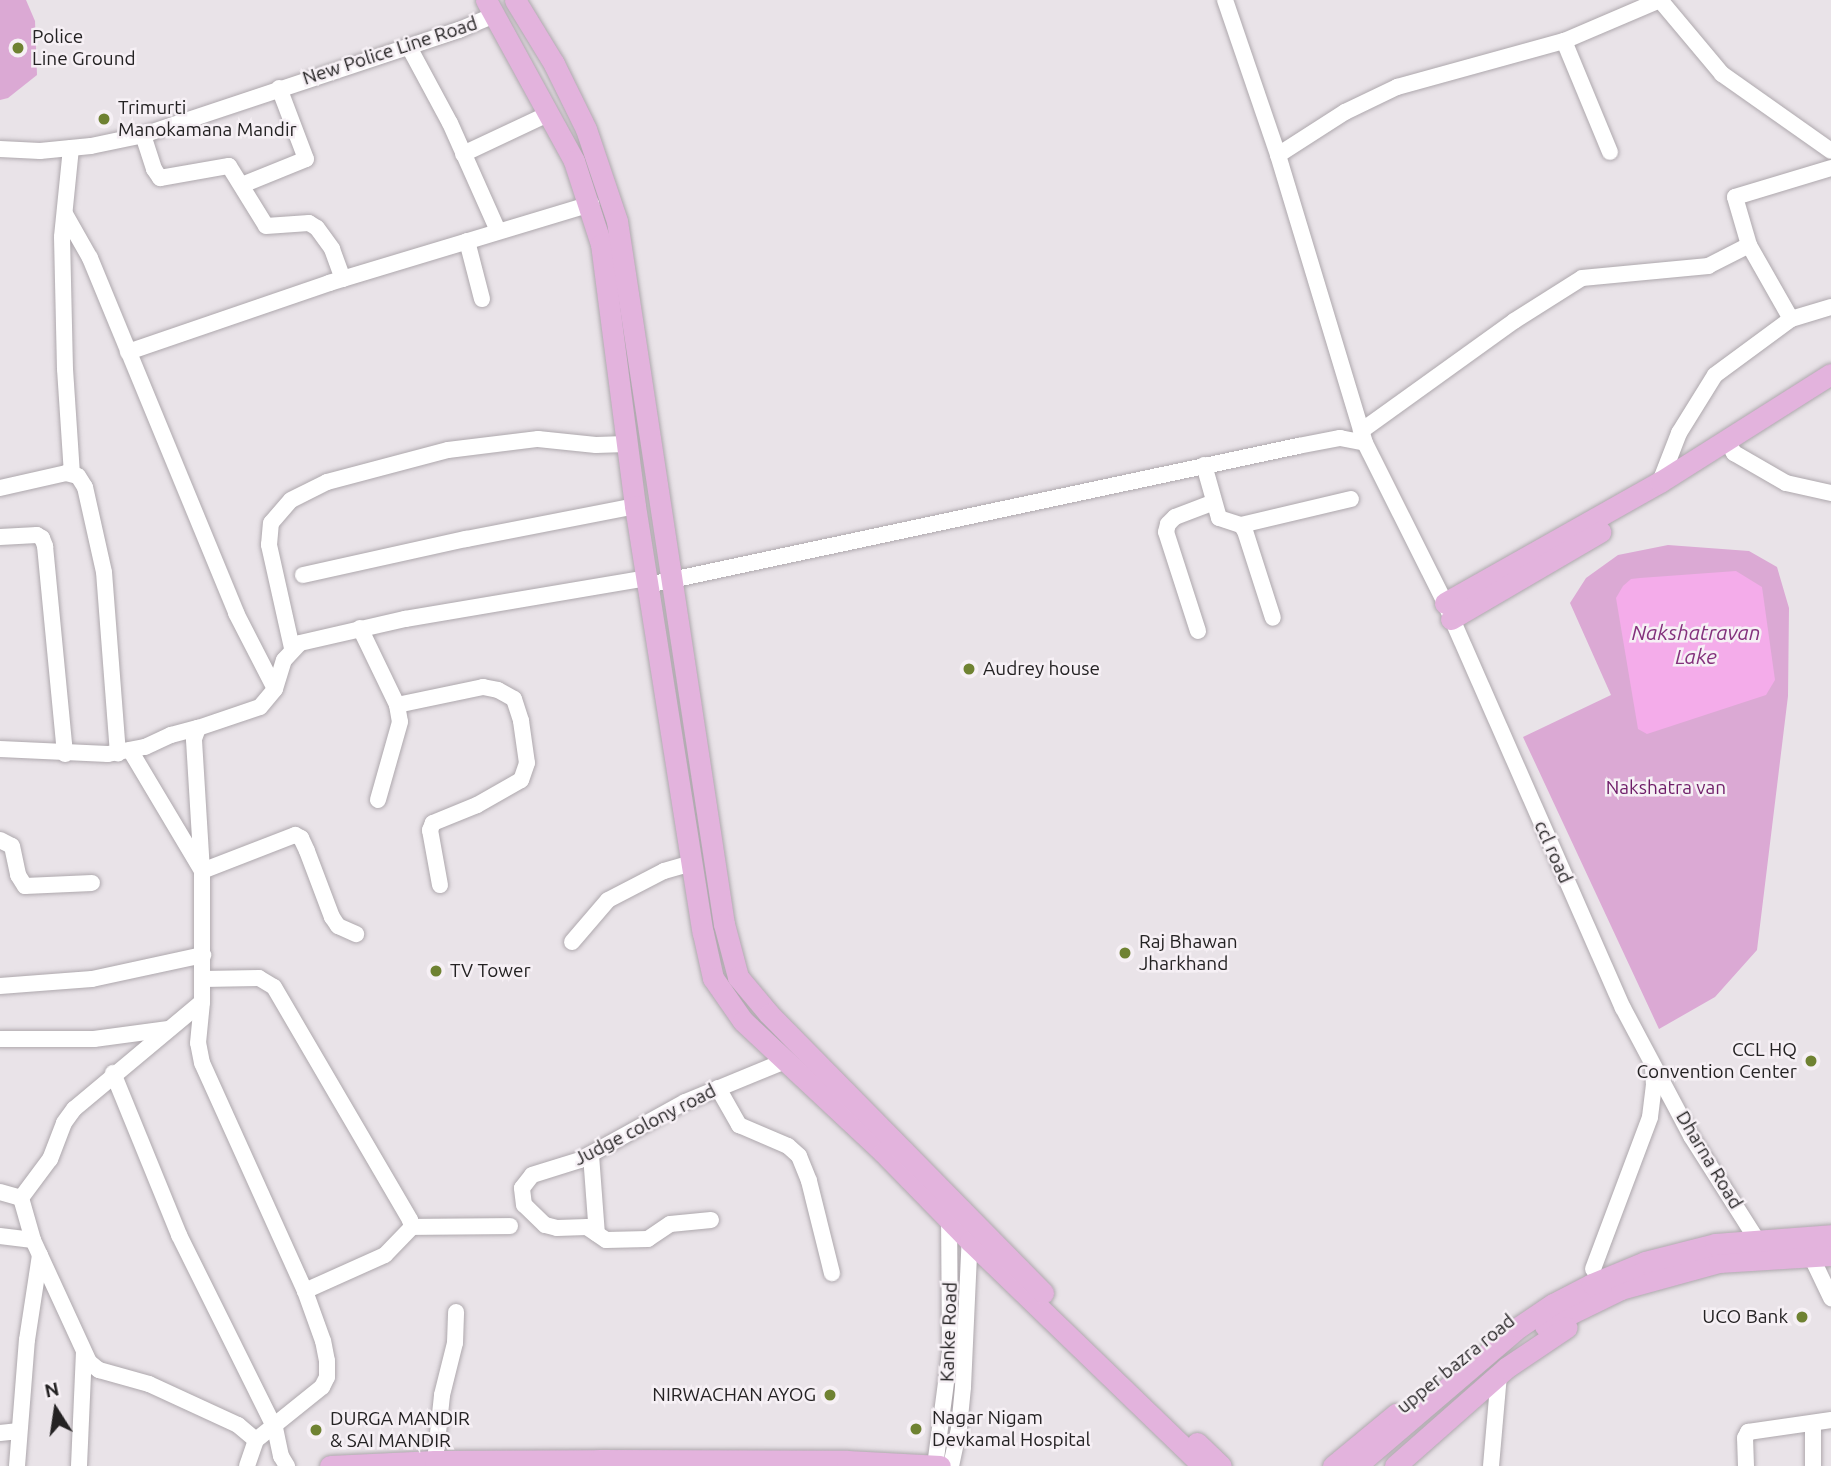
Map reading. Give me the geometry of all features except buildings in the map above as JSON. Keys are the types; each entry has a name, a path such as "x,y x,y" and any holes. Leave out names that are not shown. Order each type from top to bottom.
{"main road":[{"path":"515,0 576,107 610,195 626,274 724,924 738,977 769,1014 949,1198 963,1228 1221,1466"},
{"path":"491,8 574,160 591,204 601,244 635,506 713,978 743,1021 963,1228 1203,1466"},
{"path":"1448,611 1660,482 1730,447 1831,374"},
{"path":"1448,611 1831,390"},
{"path":"1356,1466 1573,1293 1629,1277 1715,1244 1831,1235"},
{"path":"1629,1277 1719,1262 1821,1256"},
{"name":"upper bazra road","path":"1333,1466 1482,1339 1555,1287 1606,1264 1629,1277 1619,1304 1560,1331 1499,1375 1395,1466"},
{"path":"1374,1466 1523,1333"},
{"path":"330,1466 435,1461 847,1461 937,1466"}],"street":[{"name":"ccl road","path":"1225,0 1278,155 1363,437 1448,611 1623,1008 1651,1060 1654,1086 1650,1117 1593,1269"},
{"path":"1278,155 1345,112 1397,87 1564,41 1660,0 1722,74 1831,151"},
{"name":"New Police Line Road","path":"0,149 71,148 143,135 409,47 491,8"},
{"path":"1564,41 1610,152"},
{"path":"409,47 498,231"},
{"path":"242,185 306,159 279,88"},
{"path":"463,154 550,113"},
{"path":"143,135 154,169 160,178 224,166 234,170 266,226 309,223 317,228 332,248 343,279"},
{"path":"71,148 65,214 65,369 72,474"},
{"path":"1791,319 1749,245 1735,198 1831,168"},
{"path":"128,352 343,279 591,204"},
{"path":"65,214 80,237 236,613 275,689"},
{"path":"467,241 482,299"},
{"path":"0,749 65,754 124,752 198,728 260,706 275,689 284,660 292,648 300,643 360,628 672,579 1204,465 1340,438 1363,437 1514,321 1582,278 1708,266 1749,245"},
{"path":"1660,482 1679,433 1715,375 1791,319 1831,307"},
{"path":"292,648 269,545 271,523 291,500 327,482 448,450 531,439 596,445 626,444"},
{"path":"1730,447 1786,483 1831,493"},
{"path":"1204,465 1212,503 1219,518 1241,525 1351,499"},
{"path":"0,488 54,474 72,474 82,480 104,572 124,752 202,870"},
{"path":"1198,631 1167,532 1168,524 1175,517 1212,503"},
{"path":"303,575 635,506"},
{"path":"1241,525 1273,618"},
{"path":"0,537 37,535 46,546 65,754"},
{"path":"360,628 397,705 400,729 378,800"},
{"path":"397,705 482,687 498,690 514,699 521,721 527,762 522,780 477,805 433,823 430,830 440,885"},
{"path":"198,728 194,739 202,870 203,955 198,1043 202,1063 305,1291 323,1341 327,1377 322,1387 284,1416 275,1428 256,1440 247,1466"},
{"path":"202,870 295,835 301,838 307,850 332,917 343,930 356,934"},
{"path":"0,840 12,846 18,875 24,886 92,883"},
{"path":"572,943 608,900 664,871 692,863"},
{"path":"0,986 92,979 203,955"},
{"path":"203,979 260,978 274,987 404,1208 412,1227"},
{"path":"21,1198 50,1159 64,1122 74,1108 202,1002"},
{"path":"0,1039 94,1039 170,1029"},
{"name":"Dharna Road","path":"1651,1060 1691,1136 1769,1259"},
{"name":"Judge colony road","path":"711,1220 670,1224 648,1239 615,1241 587,1227 550,1228 528,1210 522,1198 525,1180 532,1175 591,1155 663,1113 785,1061"},
{"path":"113,1073 179,1235 275,1428 281,1456 287,1466"},
{"path":"718,1088 739,1125 788,1146 799,1156 809,1181 832,1273"},
{"path":"591,1155 597,1234"},
{"path":"0,1192 21,1198"},
{"path":"21,1198 33,1240 89,1362 99,1370 149,1384 238,1425 256,1440"},
{"path":"305,1291 384,1255 412,1227 510,1226"},
{"name":"Kanke Road","path":"937,1466 963,1228"},
{"name":"Kanke Road","path":"951,1466 959,1428 963,1387 963,1228"},
{"path":"0,1236 33,1240"},
{"path":"17,1466 27,1340 40,1255"},
{"path":"1821,1256 1831,1298"},
{"path":"435,1461 442,1395 455,1343 456,1312"},
{"path":"79,1466 84,1352"},
{"path":"1491,1466 1499,1375"},
{"path":"1746,1466 1745,1438 1748,1432 1831,1420"},
{"path":"1813,1423 1813,1466"},
{"path":"0,1433 19,1431"}],"green space":[{"name":"Police Line Ground","path":"0,0 26,0 35,21 37,75 8,98 0,100"},
{"name":"Nakshatra van","path":"1668,545 1749,551 1777,567 1789,608 1788,696 1757,950 1715,997 1659,1029 1523,737 1611,695 1570,603 1586,578 1618,555"}],"water":[{"name":"Nakshatravan Lake","path":"1736,571 1762,587 1775,680 1766,695 1647,734 1638,729 1616,598 1623,586 1631,579"}],"place":[{"name":"Police Line Ground","path":"18,48"},
{"name":"Trimurti Manokamana Mandir","path":"104,119"},
{"name":"Audrey house","path":"969,669"},
{"name":"Raj Bhawan Jharkhand","path":"1125,953"},
{"name":"TV Tower","path":"436,971"},
{"name":"CCL HQ Convention Center","path":"1811,1061"},
{"name":"UCO Bank","path":"1802,1317"},
{"name":"NIRWACHAN AYOG","path":"830,1395"},
{"name":"Nagar Nigam Devkamal Hospital","path":"916,1429"},
{"name":"DURGA MANDIR & SAI MANDIR","path":"316,1430"}]}
